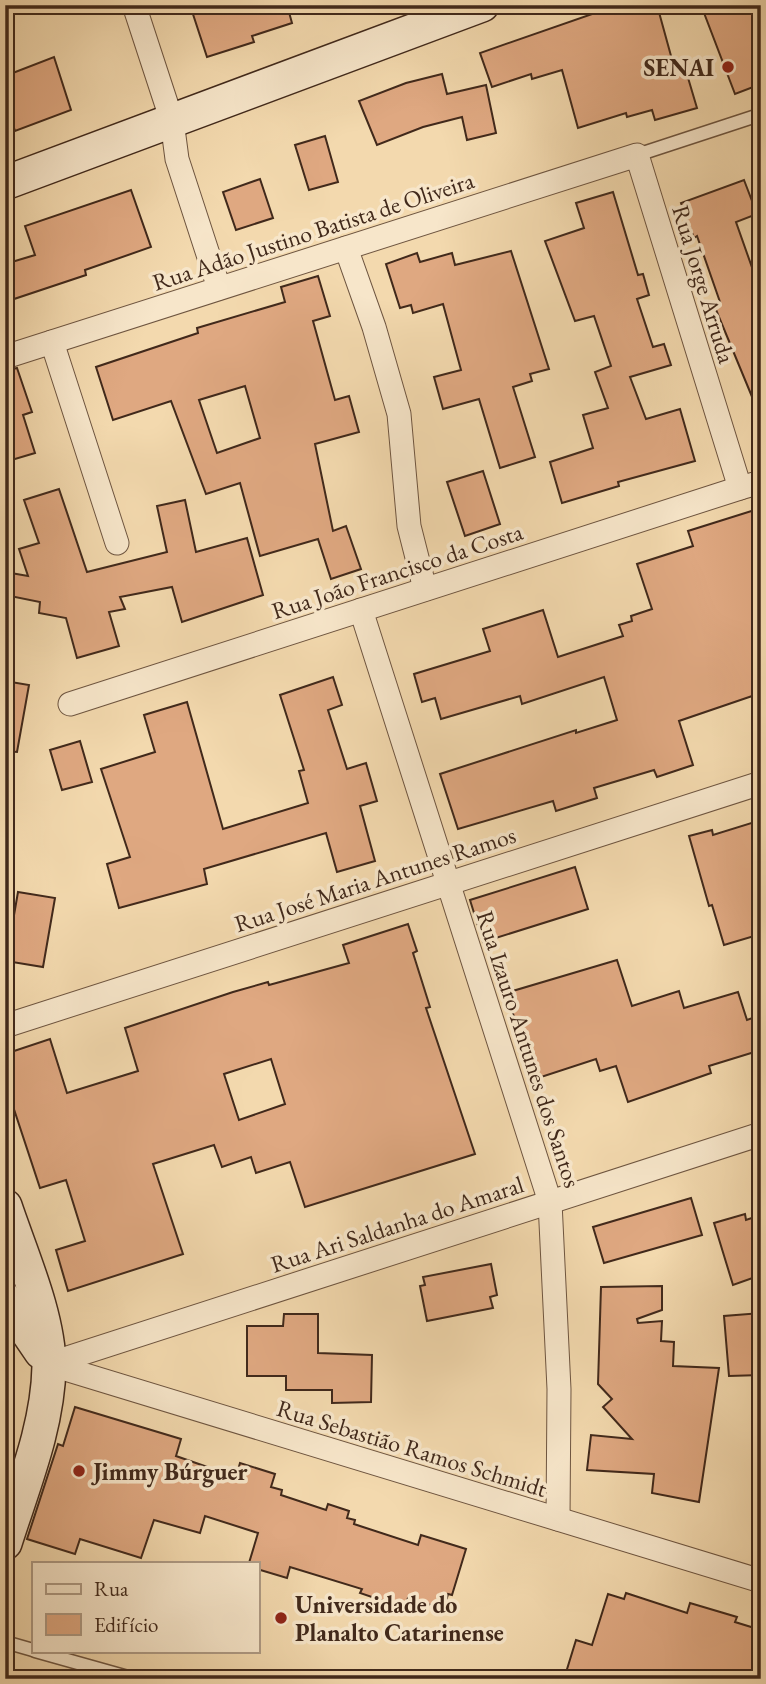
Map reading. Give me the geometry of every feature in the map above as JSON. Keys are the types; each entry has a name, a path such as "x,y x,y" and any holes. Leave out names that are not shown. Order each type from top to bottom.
{"main road":[{"path":"5,183 482,5"},
{"path":"5,1206 35,1300 49,1364 41,1429 5,1543"},
{"path":"5,1299 49,1364"}],"street":[{"path":"134,5 172,121 177,159 219,288"},
{"name":"Rua Adão Justino Batista de Oliveira","path":"5,357 637,155"},
{"name":"Rua Jorge Arruda","path":"637,155 750,485"},
{"path":"346,248 378,339 399,414 410,526 425,589"},
{"path":"52,342 117,543"},
{"name":"Rua João Francisco da Costa","path":"70,704 750,485"},
{"name":"Rua Izauro Antunes dos Santos","path":"361,610 551,1202 559,1389 558,1519"},
{"name":"Rua José Maria Antunes Ramos","path":"5,1026 761,783"},
{"name":"Rua Ari Saldanha do Amaral","path":"49,1364 761,1134"},
{"name":"Rua Sebastião Ramos Schmidt","path":"49,1364 761,1581"}],"lane":[{"path":"637,155 752,117"},
{"path":"5,1642 32,1650"},
{"path":"38,1652 135,1679"}],"building":[{"path":"190,5 287,5 292,23 252,36 254,42 207,57"},
{"path":"618,5 657,5 676,74 686,71 697,108 655,120 652,110 627,117 626,113 578,128 562,70 532,79 531,74 492,87 480,53"},
{"path":"701,5 761,5 761,84 735,94"},
{"path":"54,57 71,110 15,131 5,100 5,76"},
{"path":"442,74 447,94 486,85 496,133 467,140 462,117 423,127 377,145 359,101 406,83"},
{"path":"325,136 338,182 309,190 295,145"},
{"path":"260,179 273,218 236,230 223,192"},
{"path":"744,180 757,214 736,222 761,293 760,416 714,305 720,302 697,236 694,238 681,203"},
{"path":"131,190 151,247 85,270 86,275 5,302 5,264 35,255 25,226"},
{"path":"613,192 638,275 643,274 649,295 637,299 653,347 664,344 671,365 630,377 646,419 680,409 695,461 618,482 619,486 562,503 550,462 593,448 583,415 608,408 595,372 611,366 594,316 575,321 545,241 584,228 576,203"},
{"path":"511,251 549,369 530,374 532,381 513,387 535,457 500,468 479,399 443,409 434,377 461,370 443,304 413,313 411,305 400,308 386,264 417,253 420,262 452,253 455,265"},
{"path":"318,276 330,316 313,321 335,400 349,396 359,432 315,444 333,531 346,526 361,569 331,579 318,539 260,556 240,483 206,494 171,401 113,420 96,367 198,333 197,328 285,302 281,287","holes":["245,386 260,438 217,453 199,400"]},
{"path":"17,368 32,412 23,415 35,453 5,462 5,371"},
{"path":"483,471 500,524 465,536 447,482"},
{"path":"59,489 87,572 167,552 157,506 185,500 196,552 247,538 263,595 182,622 172,587 120,597 125,609 109,612 119,646 77,658 66,618 39,613 40,602 5,595 5,572 28,576 19,549 39,543 24,500"},
{"path":"761,508 761,693 679,721 693,765 657,777 654,770 594,788 597,798 556,811 553,801 458,829 440,774 576,730 576,733 617,720 604,677 522,704 520,696 441,719 435,698 422,702 414,674 490,651 483,629 543,610 558,657 623,636 619,625 632,621 631,616 652,609 637,564 693,546 688,531"},
{"path":"333,677 342,705 328,710 347,769 366,763 377,801 360,806 375,861 337,872 326,833 204,869 207,884 119,908 107,864 130,857 101,769 155,752 144,715 187,702 223,829 308,803 299,771 304,770 280,695"},
{"path":"5,681 29,685 17,752 5,751"},
{"path":"80,741 92,782 62,790 50,750"},
{"path":"761,820 761,934 724,945 712,905 709,906 689,836 712,830 713,835"},
{"path":"575,867 588,909 483,942 470,900"},
{"path":"18,892 55,898 43,967 6,961"},
{"path":"408,924 417,951 413,953 430,1007 426,1008 475,1154 305,1207 290,1162 256,1173 251,1157 222,1167 214,1145 153,1164 183,1254 68,1291 56,1250 85,1241 66,1180 40,1188 5,1082 5,1054 50,1039 67,1093 138,1071 125,1028 233,992 349,963 343,945","holes":["271,1059 285,1104 239,1120 224,1074"]},
{"path":"617,960 632,1006 679,991 684,1008 738,992 747,1020 761,1015 761,1050 709,1066 711,1073 628,1102 616,1066 600,1071 596,1059 535,1079 506,993"},
{"path":"691,1198 702,1235 604,1263 593,1227"},
{"path":"745,1214 746,1220 761,1215 761,1275 733,1285 714,1223"},
{"path":"491,1264 497,1295 490,1297 493,1308 427,1321 420,1286 425,1285 423,1277"},
{"path":"662,1286 662,1310 637,1319 638,1323 662,1321 661,1341 674,1342 673,1366 719,1368 699,1502 652,1493 654,1474 587,1470 591,1435 632,1439 603,1407 612,1399 598,1384 601,1287"},
{"path":"761,1313 761,1375 729,1376 724,1316"},
{"path":"284,1314 318,1314 318,1353 372,1355 371,1402 332,1403 332,1390 286,1390 286,1376 247,1376 247,1326 283,1326"},
{"path":"75,1407 181,1439 176,1456 236,1477 240,1463 275,1474 271,1487 282,1490 281,1495 326,1510 328,1504 349,1511 347,1518 355,1520 354,1524 418,1545 421,1535 466,1549 452,1595 448,1594 444,1609 408,1598 404,1608 360,1593 362,1589 290,1567 287,1578 259,1570 259,1562 249,1562 258,1533 205,1516 200,1533 154,1520 141,1558 80,1539 75,1554 27,1539 58,1444 63,1446"},
{"path":"626,1593 687,1613 690,1603 737,1617 735,1622 761,1630 761,1679 564,1679 576,1640 592,1645 608,1594 624,1599"}],"place":[{"name":"SENAI","path":"728,67"},
{"name":"Jimmy Búrguer","path":"79,1471"},
{"name":"Universidade do Planalto Catarinense","path":"281,1618"}]}
